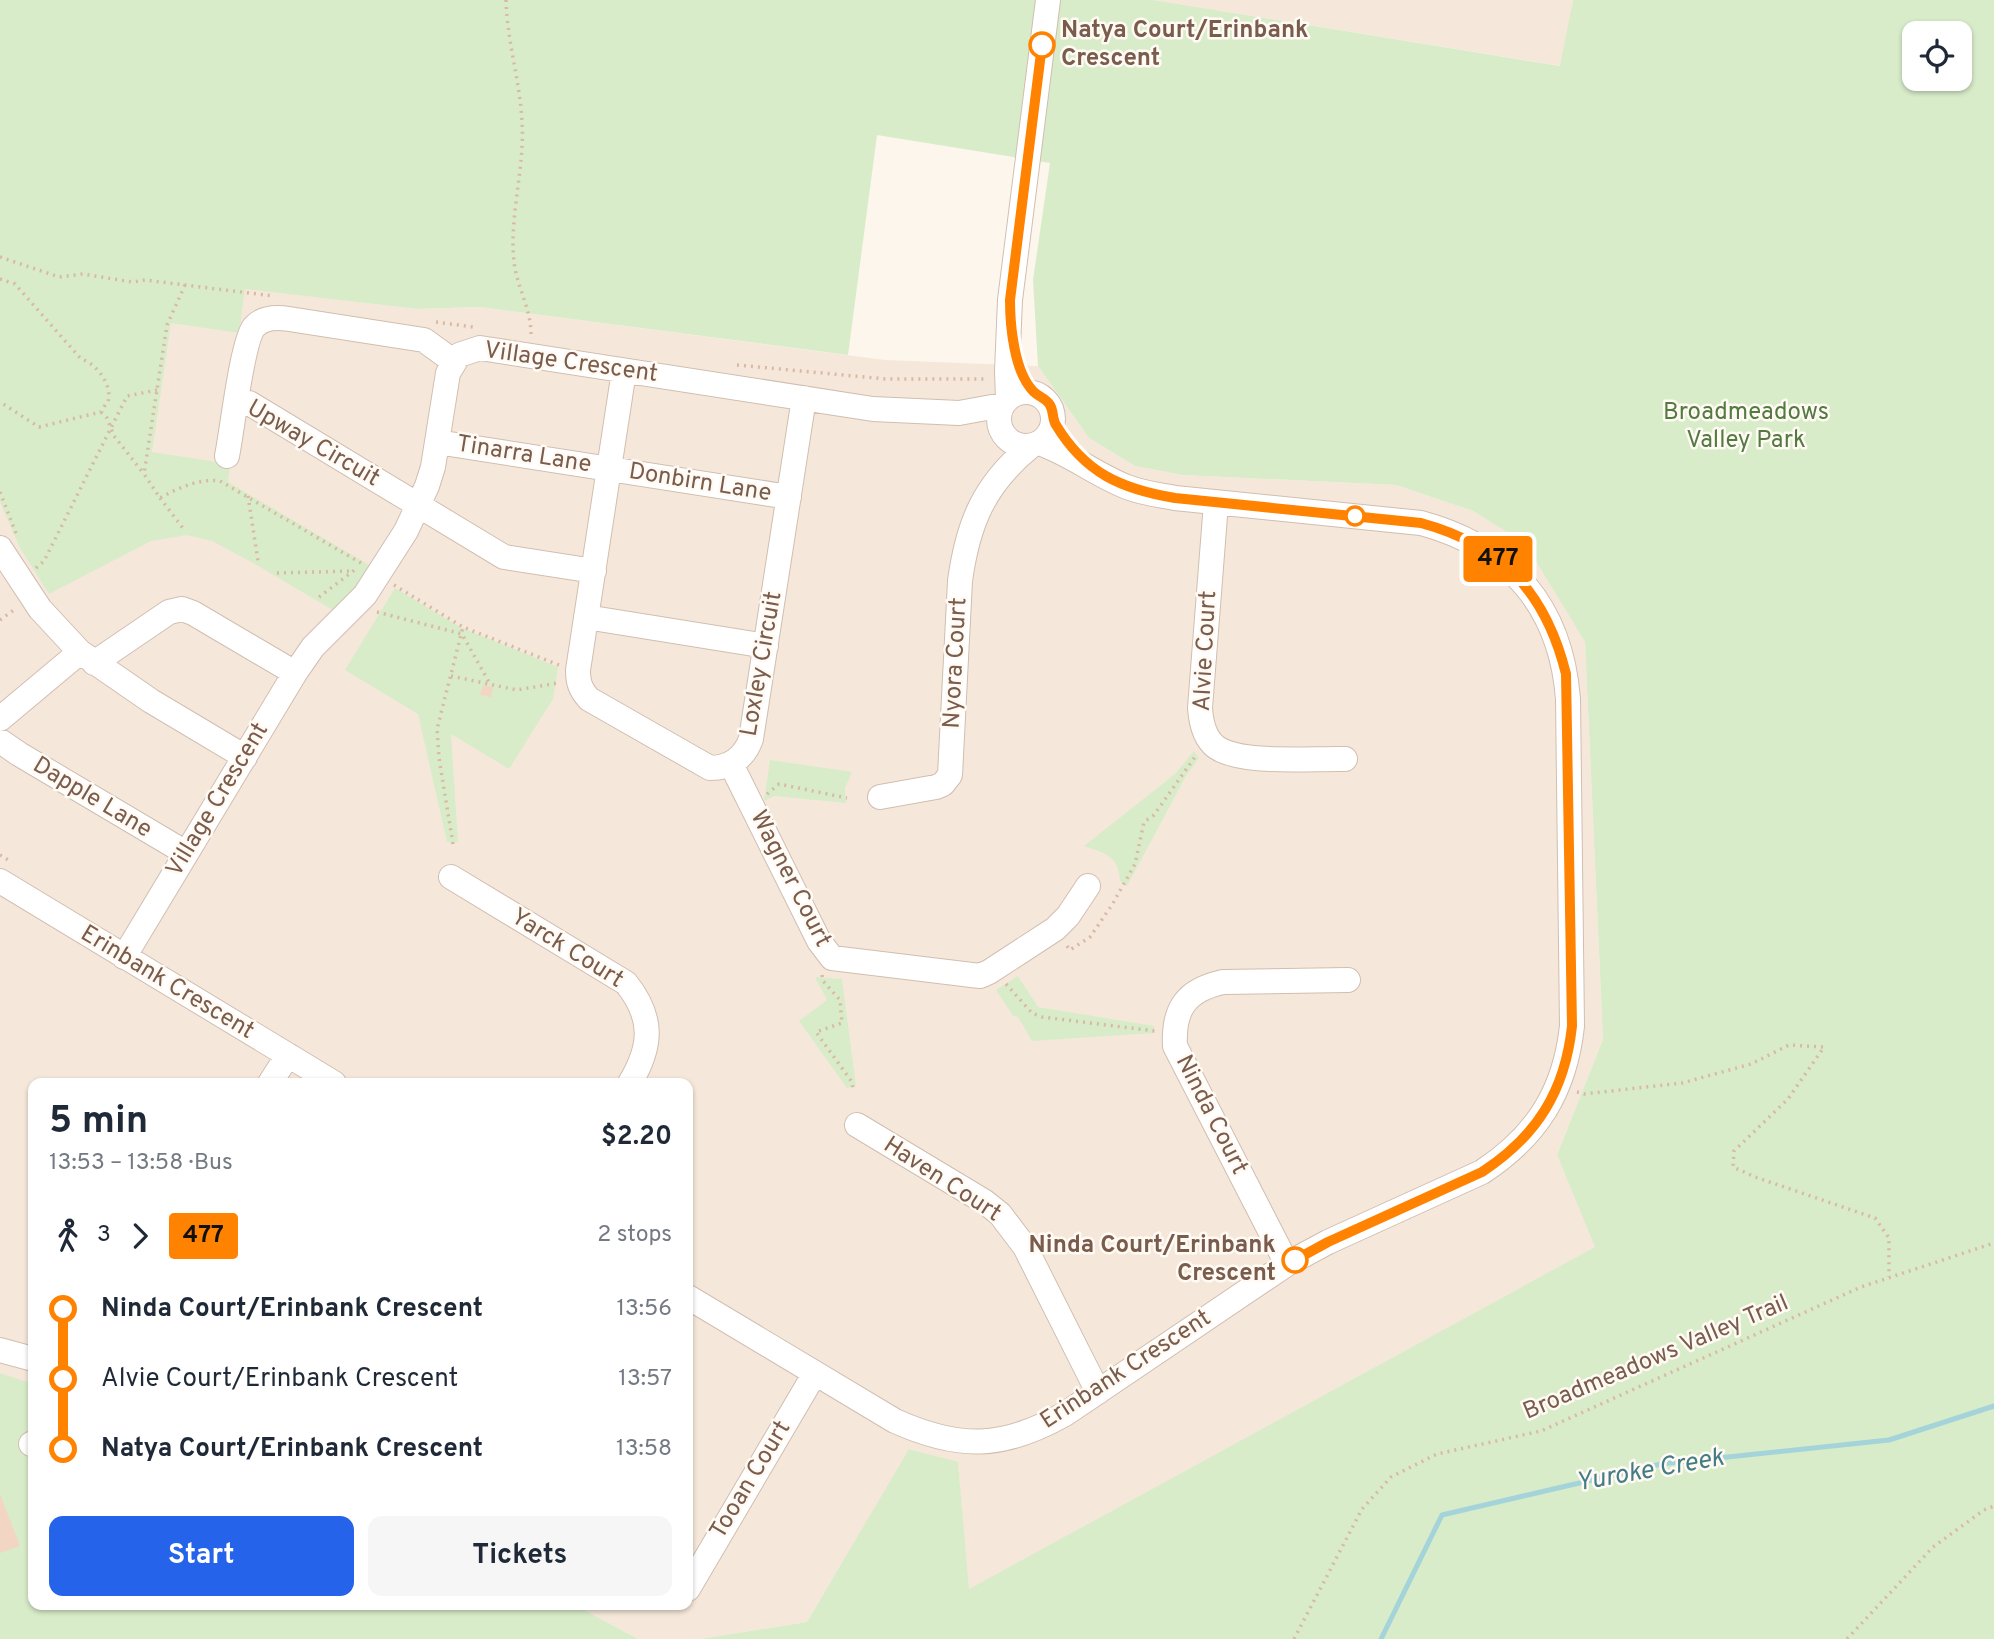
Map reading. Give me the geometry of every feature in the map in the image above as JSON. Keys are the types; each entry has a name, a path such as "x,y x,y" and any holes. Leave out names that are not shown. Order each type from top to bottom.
{"street":[{"path":"1010,330 1024,376 1034,393 1050,405 1054,421 1046,438 1035,445 1013,443 1005,418 1010,300 1048,0"},
{"name":"Upway Circuit","path":"453,361 424,340 278,317 268,318 253,328 245,346 237,401 249,403 504,557 594,571"},
{"name":"Village Crescent","path":"124,957 295,673 318,641 355,605 377,577 419,505 433,467 448,373 459,355 480,348 873,409 1005,418"},
{"name":"Loxley Circuit","path":"624,371 578,682 589,699 702,765 719,768 742,757 751,739 804,398"},
{"path":"1005,418 1022,392 1034,393"},
{"path":"227,456 237,401"},
{"name":"Nyora Court","path":"995,482 1005,418"},
{"name":"Erinbank Crescent","path":"1054,421 1065,440 1088,466"},
{"name":"Tinarra Lane","path":"437,442 610,468"},
{"name":"Nyora Court","path":"880,797 943,785 950,775 960,581 964,551 971,525 982,501 1013,460 1035,445"},
{"name":"Erinbank Crescent","path":"693,1300 913,1429 947,1440 968,1442 1019,1436 1053,1421 1287,1264 1328,1242 1456,1185 1504,1158 1532,1128 1559,1086 1566,1065 1572,1026 1568,699 1560,650 1544,611 1534,596 1508,566 1472,541 1448,530 1421,523 1150,494 1127,487 1058,450 1035,445"},
{"name":"Donbirn Lane","path":"610,468 789,497"},
{"name":"Alvie Court","path":"1216,503 1200,708 1208,738 1225,752 1248,758 1345,759"},
{"path":"0,548 15,590 40,609 87,658 245,757"},
{"path":"0,719 87,658 169,612 182,609 295,673"},
{"path":"586,617 766,646"},
{"name":"Dapple Lane","path":"0,741 186,853"},
{"name":"Wagner Court","path":"731,764 819,941 831,958 980,976 989,972"},
{"name":"Yarck Court","path":"451,877 626,983 643,1010 647,1024 645,1053 632,1078"},
{"name":"Erinbank Crescent","path":"0,881 326,1078"},
{"path":"989,972 1055,929 1068,916 1088,887"},
{"name":"Ninda Court","path":"1287,1264 1175,1046 1178,1016 1184,1003 1194,992 1208,985 1223,982 1348,980"},
{"path":"274,1078 288,1055"},
{"name":"Haven Court","path":"857,1125 1000,1214 1025,1247 1098,1392"},
{"path":"0,1350 28,1358"},
{"name":"Tooan Court","path":"693,1580 815,1373"}],"path":[{"path":"506,0 506,24 519,86 523,125 514,262 531,319 531,334"},
{"path":"0,279 15,284 81,359 90,361 97,368 108,394 108,402 101,412 39,427 0,402"},
{"path":"144,474 167,325 185,285"},
{"path":"0,620 16,609 15,590 44,561 127,396 157,390"},
{"path":"101,412 107,418 110,430 185,531"},
{"path":"160,498 209,479 220,481 361,564 319,597"},
{"path":"248,496 258,561"},
{"path":"277,573 354,571"},
{"path":"394,585 463,626 561,665"},
{"path":"334,586 370,620 376,612 461,634 490,684"},
{"path":"453,844 437,742 438,722 463,626"},
{"path":"451,676 517,690 558,683"},
{"path":"1055,929 1070,950 1090,937 1135,864 1144,822 1158,810 1198,753"},
{"path":"751,804 766,796 779,784 847,798"},
{"path":"831,958 822,975 823,981 840,1000 842,1023 816,1032 852,1082 853,1089"},
{"path":"989,972 1004,982 1032,1013 1042,1017 1175,1033"},
{"path":"1559,1086 1584,1094 1682,1083 1751,1064 1789,1045 1824,1047 1788,1099 1734,1151 1733,1167 1875,1218 1889,1238 1889,1278"},
{"name":"Broadmeadows Valley Trail","path":"1294,1639 1362,1509 1391,1477 1437,1454 1541,1431 1860,1287 1994,1243"},
{"path":"1847,1639 1933,1547 1984,1510 1994,1506"}],"shaded area":[{"path":"1154,0 1573,0 1561,66"},
{"path":"0,263 84,269 417,309 480,307 885,360 1038,366 1089,438 1135,466 1182,475 1396,485 1473,511 1525,542 1585,642 1603,1041 1557,1155 1596,1247 968,1590 958,1463 910,1449 807,1622 700,1639 638,1639 584,1610 693,1610 693,1078 28,1078 28,1382 0,1373"}],"green space":[{"name":"Broadmeadows Valley Park","path":"0,0 1154,0 1560,66 1573,0 1994,0 1994,1639 700,1639 807,1622 909,1449 958,1462 969,1589 1595,1247 1557,1155 1603,1040 1585,642 1525,543 1473,511 1396,485 1182,475 1135,466 1089,438 1038,366 1033,280 1050,163 877,135 848,355 480,307 417,309 245,289 239,333 171,323 152,452 230,464 228,482 371,566 336,612 212,541 187,535 151,541 49,594 20,548 0,502"},
{"path":"395,588 460,627 558,667 553,699 509,769 451,734 458,842 447,842 418,714 345,670"},
{"path":"1194,751 1199,758 1186,776 1127,886 1120,881 1117,866 1110,857 1084,846 1175,774"},
{"path":"770,760 852,772 845,788 846,803 774,796 764,801"},
{"path":"1018,976 1038,1007 1154,1026 1154,1033 1032,1041 1018,1017 1013,1016 996,990"},
{"path":"815,977 842,979 856,1086 847,1088 799,1021 827,1000"},
{"path":"0,1373 28,1381 28,1610 584,1610 638,1639 0,1639"}],"building":[{"path":"483,685 493,687 491,697 480,695"},
{"path":"0,1494 20,1546 0,1553"}],"waterway":[{"name":"Yuroke Creek","path":"1381,1639 1442,1515 1661,1464 1889,1440 1994,1406"}],"bus line":[{"name":"477","path":"1042,45 1010,300 1010,330 1024,376 1034,393 1050,405 1054,421 1065,440 1088,466 1127,487 1150,494 1421,523 1448,530 1472,541 1508,566 1534,596 1552,629 1566,674 1572,1026 1570,1048 1559,1086 1541,1118 1504,1158 1456,1185 1377,1219 1295,1260"}],"place":[{"name":"Natya Court/Erinbank Crescent","path":"1042,45"},
{"name":"Ninda Court/Erinbank Crescent","path":"1295,1260"}]}
